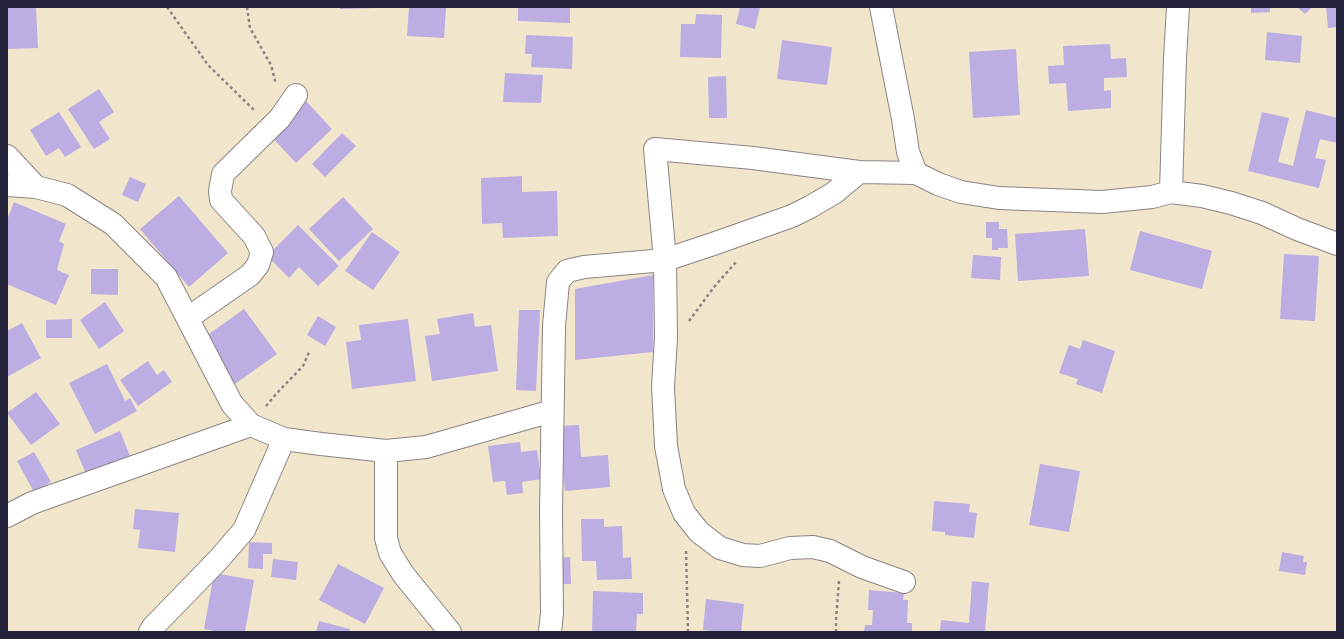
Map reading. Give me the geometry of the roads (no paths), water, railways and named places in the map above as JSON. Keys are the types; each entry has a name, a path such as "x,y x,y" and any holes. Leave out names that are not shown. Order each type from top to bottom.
{"street":[{"path":"880,7 903,119 908,152 916,173"},
{"path":"1171,192 1178,7"},
{"path":"188,318 250,275 258,265 262,252 254,236 221,200 220,191 223,174 275,123 296,95"},
{"path":"904,582 862,567 830,552 813,547 790,548 760,556 743,555 720,548 699,532 684,513 674,489 666,446 663,387 666,338 665,260 655,149 753,158 859,172 916,173 938,184 962,192 999,198 1102,202 1152,197 1171,192 1202,196 1262,213 1297,229 1337,244"},
{"path":"7,156 36,187"},
{"path":"550,632 552,613 552,411 554,326 558,282 567,271 584,267 665,260 792,216 834,193 859,172"},
{"path":"7,185 36,187 67,194 113,224 166,277 232,404 251,425 284,439 386,451 426,447 552,411"},
{"path":"7,516 32,502 251,425"},
{"path":"150,632 153,627 219,559 244,530 284,439"},
{"path":"386,451 386,538 390,553 403,574 450,632"}]}
